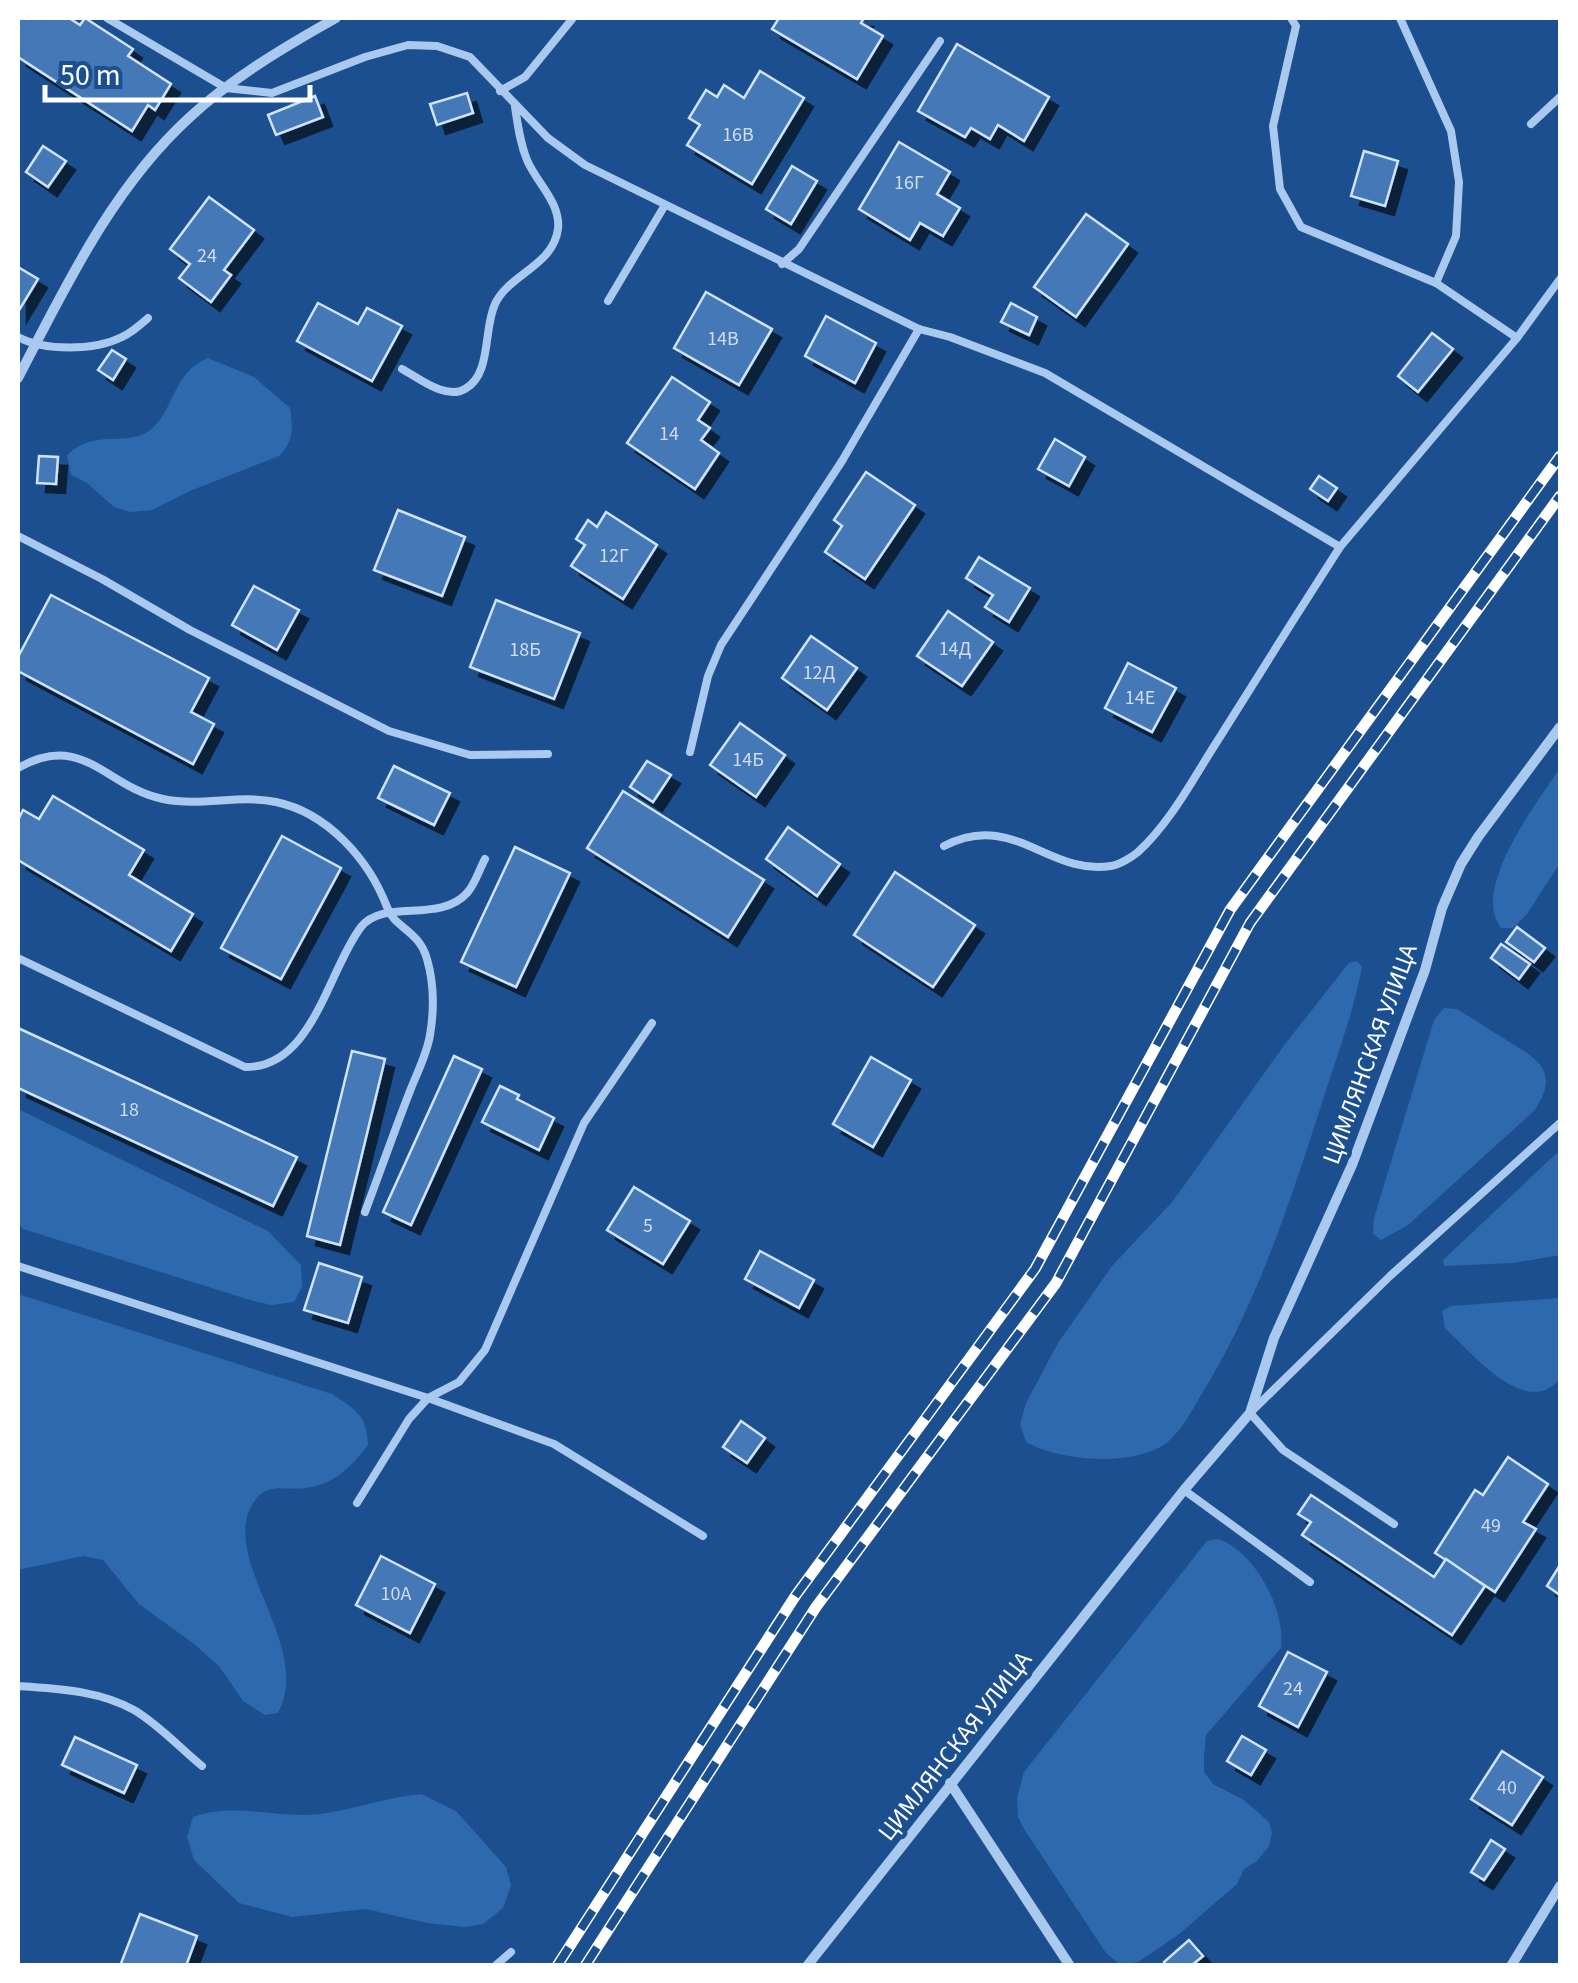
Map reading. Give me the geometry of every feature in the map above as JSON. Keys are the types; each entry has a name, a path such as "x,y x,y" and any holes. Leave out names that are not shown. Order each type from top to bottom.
{"street":[{"path":"18,378 80,256 158,149 191,115 226,88 336,18"},
{"name":"ЦИМЛЯНСКАЯ УЛИЦА","path":"808,1966 1184,1490 1250,1413 1274,1338 1352,1165 1461,864 1560,727"},
{"path":"950,1783 1070,1966"},
{"path":"1511,1966 1560,1886"}],"lane":[{"path":"107,18 226,88 272,94 364,57 408,45 437,46 470,58 515,108 548,138 586,164 918,329 1045,372 1340,547"},
{"path":"500,91 525,78 574,18"},
{"path":"1291,18 1296,26 1273,126 1280,189 1301,227 1436,282 1517,338"},
{"path":"1400,18 1451,131 1459,182 1456,236 1436,282"},
{"path":"782,264 798,249 940,41"},
{"path":"1531,124 1560,97"},
{"path":"402,370 447,393 462,392 476,380 495,305 503,292 544,259 558,233 558,216 532,172 521,144 515,108"},
{"path":"608,301 665,204"},
{"path":"944,846 978,833 998,835 1076,864 1113,866 1136,854 1158,830 1201,766 1340,547 1517,338 1560,279"},
{"path":"18,338 34,346 110,342 148,318"},
{"path":"690,752 708,676 722,645 842,461 918,329"},
{"path":"18,536 388,731 470,755 548,754"},
{"path":"18,768 39,756 75,757 160,798 211,803 274,801 292,807 341,836 381,890 389,914 420,940 433,988 430,1036 366,1212"},
{"path":"18,958 246,1068 259,1068 297,1044 361,927 389,914 447,907 464,896 484,859"},
{"path":"357,1504 409,1419 428,1398 459,1382 485,1350 584,1123 652,1023"},
{"name":"ЦИМЛЯНСКАЯ УЛИЦА","path":"1250,1413 1390,1276 1560,1123"},
{"path":"18,1266 428,1398 554,1444 703,1536"},
{"path":"1250,1413 1283,1450 1394,1524"},
{"path":"1184,1490 1310,1582"},
{"path":"18,1686 82,1691 108,1699 135,1711 202,1766"},
{"path":"496,1966 511,1952"}],"shaded area":[{"path":"208,358 254,377 290,408 291,434 279,456 152,510 130,512 114,507 87,483 71,475 67,455 88,442 130,438 149,431 164,414 187,373"},
{"path":"1560,768 1560,863 1527,914 1513,928 1501,928 1494,911 1500,869 1523,823"},
{"path":"1357,961 1362,967 1349,1020 1283,1218 1238,1327 1185,1421 1165,1444 1134,1456 1076,1457 1026,1442 1020,1424 1026,1403 1058,1343 1112,1266 1173,1201 1285,1044 1349,963"},
{"path":"1444,1008 1457,1009 1531,1056 1543,1070 1545,1087 1535,1110 1408,1225 1381,1240 1373,1234 1374,1218 1434,1020"},
{"path":"18,1109 268,1231 301,1265 302,1287 294,1302 271,1305 250,1300 23,1229 18,1224"},
{"path":"1560,1150 1560,1255 1513,1263 1444,1266 1443,1260"},
{"path":"18,1294 332,1394 354,1409 362,1420 368,1445 349,1467 316,1486 279,1488 261,1494 246,1521 254,1573 284,1658 286,1686 278,1713 265,1715 243,1701 219,1666 139,1604 103,1560 83,1556 18,1570"},
{"path":"1560,1298 1560,1379 1546,1390 1531,1392 1500,1378 1445,1328 1442,1311 1451,1306"},
{"path":"1218,1539 1244,1556 1265,1584 1278,1617 1281,1648 1206,1735 1204,1772 1213,1784 1244,1800 1269,1822 1269,1846 1244,1869 1237,1884 1178,1935 1138,1962 1119,1964 1106,1953 1024,1829 1018,1817 1017,1798 1024,1772 1207,1541"},
{"path":"421,1794 456,1811 506,1867 511,1885 503,1908 483,1924 464,1927 427,1923 366,1909 292,1917 239,1903 194,1860 187,1837 193,1817 210,1813 310,1815"}],"building":[{"path":"18,18 69,18 80,25 85,18 133,49 128,56 171,84 155,110 148,105 132,131 18,57"},
{"path":"779,18 864,18 861,23 883,36 857,79 772,29"},
{"path":"957,44 1049,97 1024,141 998,125 990,139 971,128 965,137 918,111"},
{"path":"760,71 804,98 752,184 687,145 700,125 689,118 706,90 717,97 724,85 744,98"},
{"path":"467,93 473,113 437,125 430,104"},
{"path":"315,96 323,117 276,135 268,115"},
{"path":"899,142 950,172 937,194 960,208 943,236 920,223 910,240 859,209"},
{"path":"43,146 66,161 48,187 26,172"},
{"path":"1364,151 1398,161 1385,206 1351,196"},
{"path":"792,166 817,181 791,224 766,209"},
{"path":"209,197 254,230 224,270 231,275 211,302 179,278 190,264 170,249"},
{"path":"1086,214 1128,244 1076,317 1034,287"},
{"path":"18,267 38,279 18,312"},
{"path":"706,292 772,329 739,385 674,348"},
{"path":"318,303 358,324 367,308 402,326 372,381 297,341"},
{"path":"1011,303 1037,317 1029,335 1001,322"},
{"path":"826,316 876,343 855,383 805,356"},
{"path":"1432,333 1453,349 1418,392 1398,376"},
{"path":"112,350 126,359 113,380 98,370"},
{"path":"672,377 710,402 698,420 710,428 701,440 719,453 695,489 627,443"},
{"path":"1055,439 1085,457 1069,486 1038,469"},
{"path":"39,456 58,457 56,484 37,483"},
{"path":"866,472 915,505 865,579 825,552 842,526 834,520"},
{"path":"1319,476 1337,488 1328,501 1310,489"},
{"path":"398,510 465,537 442,596 374,570"},
{"path":"606,512 657,545 623,599 571,566 585,545 576,539 588,520 597,527"},
{"path":"979,557 1030,588 1009,622 985,607 993,595 966,578"},
{"path":"254,586 299,610 277,650 232,625"},
{"path":"51,595 209,678 191,712 214,724 193,764 18,671 18,657"},
{"path":"496,600 580,633 554,699 470,667"},
{"path":"948,611 993,642 962,686 917,656"},
{"path":"811,636 857,668 827,710 782,678"},
{"path":"1128,663 1176,688 1152,732 1105,708"},
{"path":"740,723 785,755 756,797 710,765"},
{"path":"647,761 671,775 653,802 630,787"},
{"path":"394,766 450,793 434,825 378,798"},
{"path":"623,791 764,880 728,937 587,848"},
{"path":"53,796 144,850 129,875 193,914 171,951 18,860 18,820 23,810 39,819"},
{"path":"788,827 840,864 817,896 766,859"},
{"path":"282,836 341,868 281,979 221,948"},
{"path":"515,847 570,873 516,987 461,962"},
{"path":"895,872 975,925 933,987 854,935"},
{"path":"1517,927 1545,948 1534,962 1506,942"},
{"path":"1501,944 1530,964 1519,979 1491,958"},
{"path":"18,1028 297,1157 273,1206 18,1088"},
{"path":"352,1051 385,1059 340,1245 307,1236"},
{"path":"454,1056 482,1069 411,1225 383,1212"},
{"path":"871,1057 911,1080 873,1147 833,1124"},
{"path":"500,1086 554,1118 539,1150 482,1122"},
{"path":"634,1187 690,1221 663,1264 607,1230"},
{"path":"760,1251 814,1280 799,1308 745,1279"},
{"path":"319,1263 362,1277 348,1323 304,1310"},
{"path":"741,1421 765,1438 747,1463 723,1447"},
{"path":"1508,1457 1548,1484 1523,1522 1536,1529 1495,1592 1435,1553 1475,1490 1483,1495"},
{"path":"1311,1495 1434,1577 1446,1559 1485,1586 1452,1635 1302,1535 1311,1522 1298,1514"},
{"path":"381,1556 435,1584 410,1633 356,1605"},
{"path":"1560,1565 1560,1595 1547,1586"},
{"path":"1288,1652 1327,1672 1298,1727 1259,1706"},
{"path":"1242,1736 1266,1750 1251,1775 1227,1761"},
{"path":"75,1737 137,1765 124,1793 62,1765"},
{"path":"1502,1751 1543,1777 1512,1825 1471,1799"},
{"path":"1491,1840 1505,1849 1484,1880 1471,1872"},
{"path":"140,1914 197,1936 186,1966 120,1966"},
{"path":"1189,1940 1203,1956 1191,1966 1166,1966 1164,1962"}],"railway":[{"path":"557,1966 796,1595 1035,1269 1230,910 1560,456"},
{"path":"585,1966 816,1607 1056,1283 1250,923 1560,496"}]}
